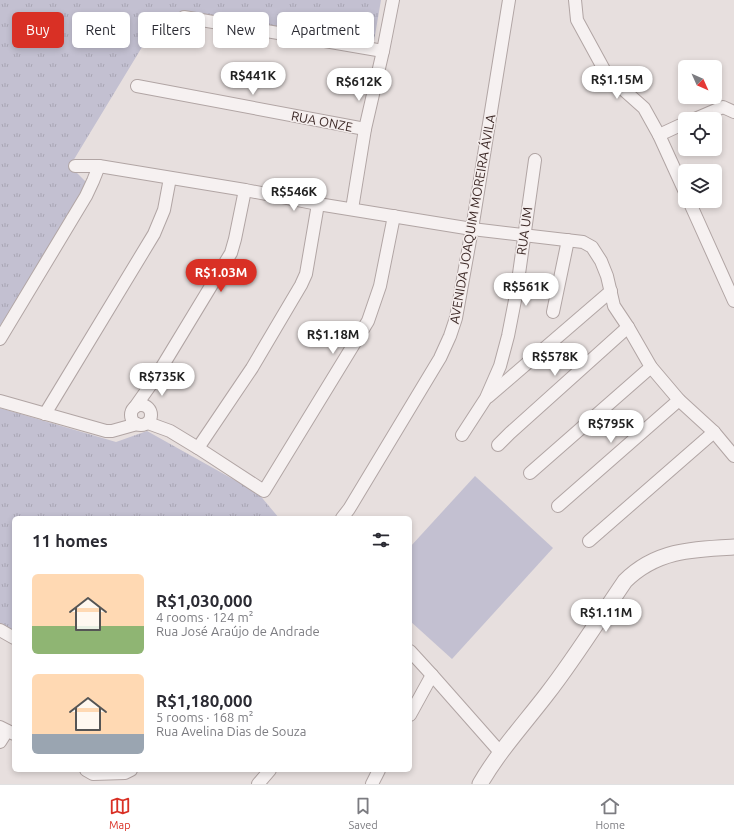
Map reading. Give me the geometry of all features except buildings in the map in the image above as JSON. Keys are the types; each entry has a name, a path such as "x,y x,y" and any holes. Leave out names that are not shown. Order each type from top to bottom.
{"street":[{"path":"352,209 365,129 393,0"},
{"name":"AVENIDA JOAQUIM MOREIRA ÁVILA","path":"346,515 440,358 456,318 509,0"},
{"path":"575,0 577,20 608,75 644,108 659,135 678,177"},
{"path":"205,20 383,50"},
{"name":"RUA ONZE","path":"137,86 365,129"},
{"path":"711,112 723,107 734,112"},
{"path":"659,135 678,127"},
{"name":"RUA UM","path":"462,435 486,398 500,366 508,336 516,295 535,160"},
{"path":"75,166 99,166 394,216 472,228 583,242 592,246 601,261 611,291 614,306 628,327 651,368 679,400 714,432 734,456"},
{"path":"0,339 86,196 99,166"},
{"path":"45,414 154,234 164,210 170,178"},
{"path":"0,401 106,431 112,431 120,428 141,415 154,380 231,253 245,190"},
{"path":"198,448 252,368 302,285 306,274 318,204"},
{"path":"692,208 734,301"},
{"path":"141,415 198,448 264,491 368,321 380,286 394,216"},
{"path":"553,312 568,240"},
{"path":"486,398 611,291"},
{"path":"498,445 628,327"},
{"path":"530,473 651,368"},
{"path":"558,506 679,400"},
{"path":"589,541 714,432"},
{"path":"483,781 500,752 548,693 625,581 631,575 647,564 665,556 694,550 734,547"},
{"path":"0,630 12,637"},
{"path":"412,653 500,752"},
{"path":"412,711 432,675"},
{"path":"0,742 7,731"},
{"path":"90,772 93,774 127,772"},
{"path":"258,784 268,772"},
{"path":"372,784 378,772"}],"green space":[{"path":"0,0 381,0 374,41 374,12 277,12 277,29 269,28 269,12 213,12 213,22 205,21 205,12 138,12 138,48 141,48 70,166 89,185 0,326"},
{"path":"0,408 116,442 147,431 258,493 277,516 12,516 12,631 0,624"},
{"path":"475,476 553,548 452,659 412,623 412,545"}]}
